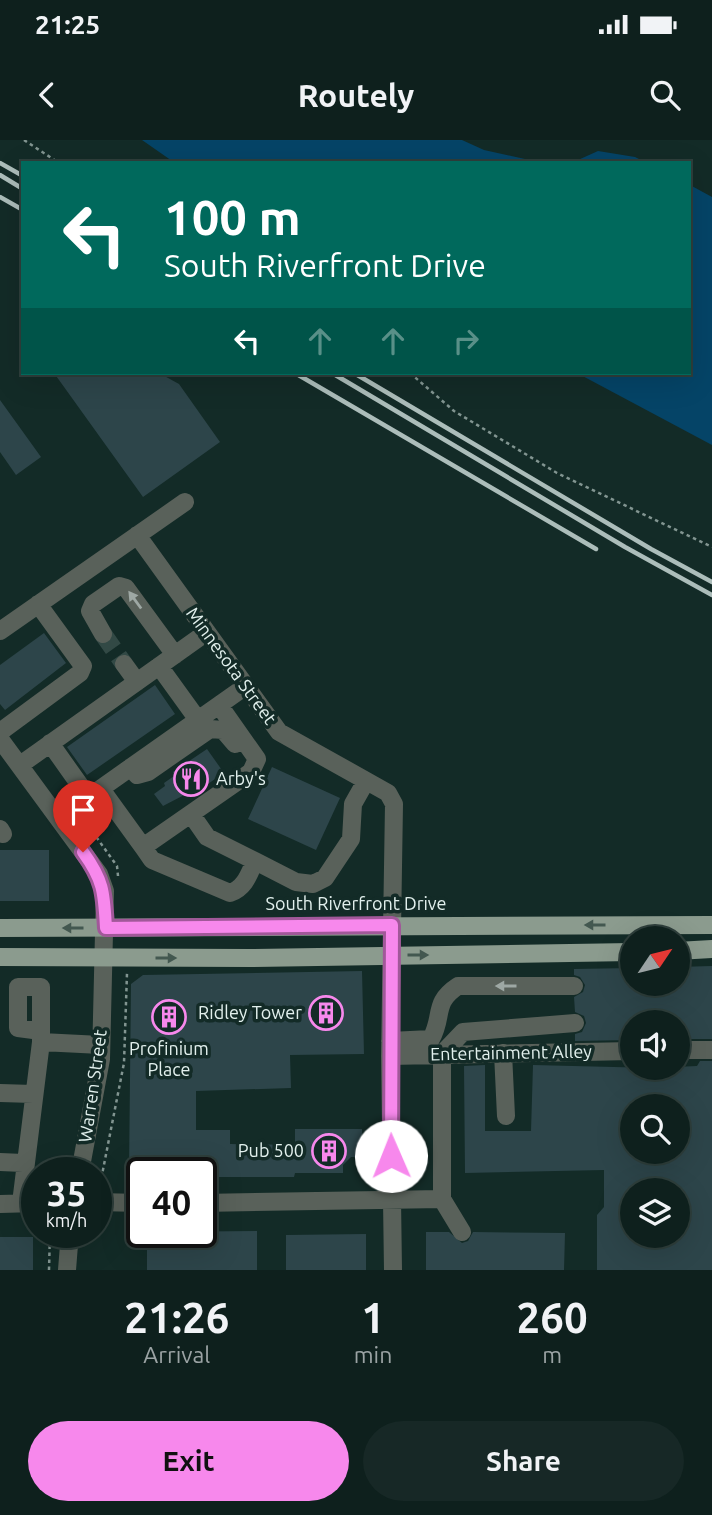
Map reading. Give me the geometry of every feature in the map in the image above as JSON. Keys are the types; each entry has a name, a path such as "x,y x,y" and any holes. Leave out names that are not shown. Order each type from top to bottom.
{"main road":[{"name":"South Riverfront Drive","path":"0,928 712,925"},
{"path":"690,950 712,949"},
{"path":"0,957 620,952"}],"street":[{"path":"0,631 185,502"},
{"name":"Minnesota Street","path":"137,535 279,733 388,793 394,804 390,1049 393,1270"},
{"path":"87,570 106,595"},
{"path":"103,634 90,611 93,604 119,586 126,588 175,655"},
{"path":"0,732 80,673 83,666 38,604"},
{"path":"7,754 50,743 207,632"},
{"path":"124,664 137,682"},
{"path":"159,666 198,720"},
{"path":"50,743 84,791 93,794 246,686"},
{"path":"142,847 252,770 257,759 219,705"},
{"path":"131,767 136,775 148,772 202,733 217,727 230,736 252,770"},
{"name":"Warren Street","path":"7,754 99,874 105,891 102,1045 83,1157"},
{"path":"191,814 207,837 296,882 313,884 325,878 351,839 353,804 366,781"},
{"path":"101,789 152,860 230,892 243,886 255,861"},
{"path":"390,1049 431,1039 439,1025 440,1004 445,994 458,986 574,986"},
{"path":"439,1025 463,1032 575,1023"},
{"path":"462,1232 442,1199 442,1054 463,1032"},
{"path":"24,1157 41,1037 102,1045"},
{"name":"Entertainment Alley","path":"390,1049 442,1054 620,1051"},
{"path":"690,1050 712,1050"},
{"path":"503,1053 506,1115"},
{"path":"0,1093 33,1094"},
{"path":"0,1162 21,1163"},
{"path":"217,1203 442,1199"},
{"path":"0,1204 21,1203"},
{"path":"68,1270 69,1248"}],"path":[{"path":"24,140 57,161"},
{"path":"412,375 454,411 557,473 712,547"},
{"path":"49,1270 50,1248"}],"water":[{"path":"142,140 462,140 484,150 534,161 172,161"},
{"path":"598,151 635,157 643,161 571,161"},
{"path":"691,186 712,197 712,445 581,375 691,375"}],"building":[{"path":"55,375 163,375 179,384 220,442 143,497"},
{"path":"0,400 41,457 16,475 0,452"},
{"path":"44,633 66,663 5,710 0,704 0,665"},
{"path":"155,685 175,714 87,775 67,747"},
{"name":"Arby's","path":"207,749 224,773 190,796 188,793 163,806 154,794 174,776 173,772"},
{"path":"272,767 340,798 316,850 248,819"},
{"path":"0,850 49,850 49,901 0,901"},
{"path":"712,966 712,1039 690,1039 690,1010 620,1010 620,1040 575,1041 575,1034 582,1032 586,1023 584,1016 575,1012 574,997 583,992 585,985 580,977 574,975 574,969 620,968 620,996 690,996 690,967"},
{"path":"362,971 364,1054 290,1055 291,1088 196,1091 196,1130 230,1130 230,1144 295,1145 295,1129 362,1129 363,1157 351,1157 343,1165 343,1173 295,1173 294,1177 217,1177 217,1157 129,1157 131,984 143,975"},
{"path":"700,1061 712,1061 712,1270 597,1270 597,1215 604,1207 604,1170 465,1173 464,1066 485,1065 485,1131 531,1131 533,1065 620,1067 620,1080 690,1080 690,1066 697,1066"},
{"path":"217,1231 257,1231 257,1270 147,1270 147,1248 217,1248"},
{"path":"426,1232 449,1232 462,1243 468,1241 473,1232 565,1233 564,1270 426,1270"},
{"path":"366,1234 366,1270 286,1270 286,1235"},
{"path":"0,1237 21,1237 21,1248 33,1248 33,1270 0,1270"}],"tunnel":[{"path":"103,634 124,664"}],"railway":[{"path":"0,163 21,175"},
{"path":"0,175 21,188"},
{"path":"0,197 21,209"},
{"path":"298,375 596,549"},
{"path":"335,375 625,547 712,595"},
{"path":"357,375 651,549 712,582"}],"place":[{"name":"Arby's","path":"191,779"},
{"name":"Ridley Tower","path":"326,1013"},
{"name":"Profinium Place","path":"169,1017"},
{"name":"Pub 500","path":"329,1151"}],"route":[{"path":"83,852 99,874 105,891 106,928 392,925 391,1156"}]}
